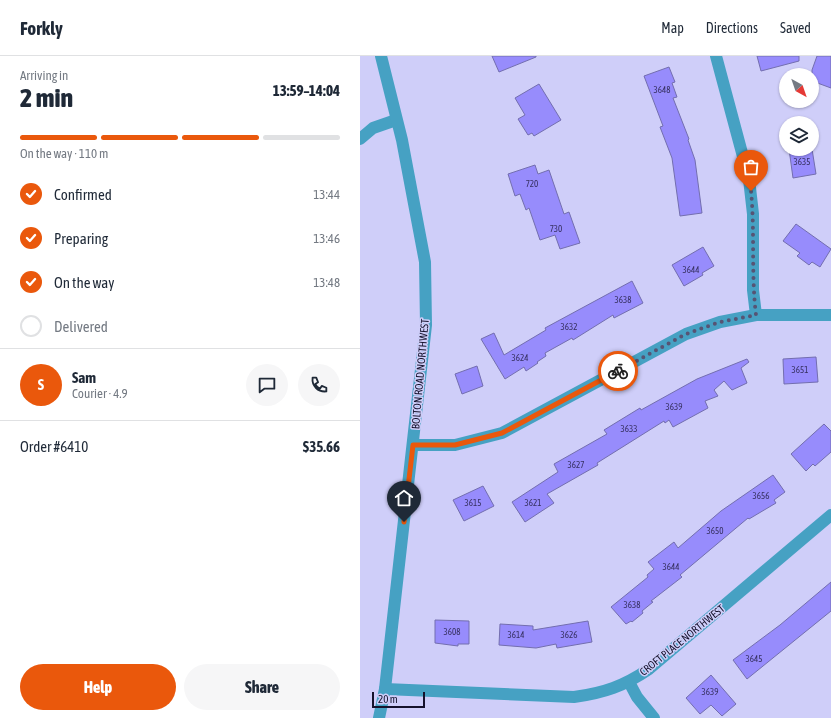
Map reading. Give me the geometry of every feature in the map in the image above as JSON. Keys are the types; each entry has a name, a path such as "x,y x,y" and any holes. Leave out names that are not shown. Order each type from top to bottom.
{"street":[{"name":"BOLTON ROAD NORTHWEST","path":"379,718 385,689 426,325 426,262 381,56"},
{"path":"716,56 749,179 753,214 753,290 756,315"},
{"path":"360,139 373,128 396,120"},
{"path":"413,445 455,445 502,433 686,334 720,322 756,315 831,315"},
{"name":"CROFT PLACE NORTHWEST","path":"385,689 574,697 599,694 629,682 649,669 831,515"},
{"path":"629,682 637,697 654,718"}],"building":[{"path":"492,56 536,56 536,57 499,72"},
{"path":"757,56 799,56 799,61 761,71"},
{"path":"817,56 831,56 831,88 819,84 819,68 813,68"},
{"path":"669,67 675,82 672,83 677,97 673,98 689,139 688,140 695,160 702,213 680,216 672,158 660,127 663,126 644,76"},
{"path":"539,84 561,120 534,136 532,133 528,135 518,119 525,115 515,98"},
{"path":"790,156 813,156 816,174 793,178"},
{"path":"535,165 538,174 549,170 564,214 569,212 580,243 560,249 555,235 540,240 529,208 526,210 520,194 515,196 508,174"},
{"path":"796,224 831,249 820,267 812,262 809,265 797,256 800,253 783,241"},
{"path":"703,247 714,266 702,273 703,275 684,286 672,265"},
{"path":"632,281 643,303 614,318 613,315 573,340 572,338 545,353 546,356 526,371 524,367 505,379 481,339 494,333 504,355 546,330 545,328"},
{"path":"816,357 818,382 784,384 783,359"},
{"path":"747,359 749,362 741,368 747,383 732,390 724,381 714,390 718,396 705,401 708,408 673,427 669,420 665,423 664,421 597,463 598,465 547,494 554,503 525,522 512,502 558,472 554,464 607,434 604,430 640,408 641,410 697,379"},
{"path":"477,366 483,386 462,394 455,374"},
{"path":"824,424 831,431 831,452 815,466 813,464 806,471 791,454"},
{"path":"773,475 785,492 774,500 776,503 749,519 748,518 680,575 682,577 651,601 653,602 642,611 643,613 632,622 631,621 626,624 611,607 648,577 647,575 654,569 648,562 674,542 678,548 721,511"},
{"path":"483,486 494,506 464,521 453,500"},
{"path":"831,582 831,611 747,679 733,660 780,625"},
{"path":"435,620 469,621 469,644 458,644 458,646 435,643"},
{"path":"588,621 592,642 557,648 556,644 536,648 499,645 500,624 533,626 533,630"},
{"path":"711,675 736,704 722,716 711,705 700,714 686,698"}],"way so far":[{"path":"618,371 686,334 720,322 756,315 753,290 753,214 751,191"}],"route":[{"path":"404,522 413,445 455,445 502,433 618,371"}]}
